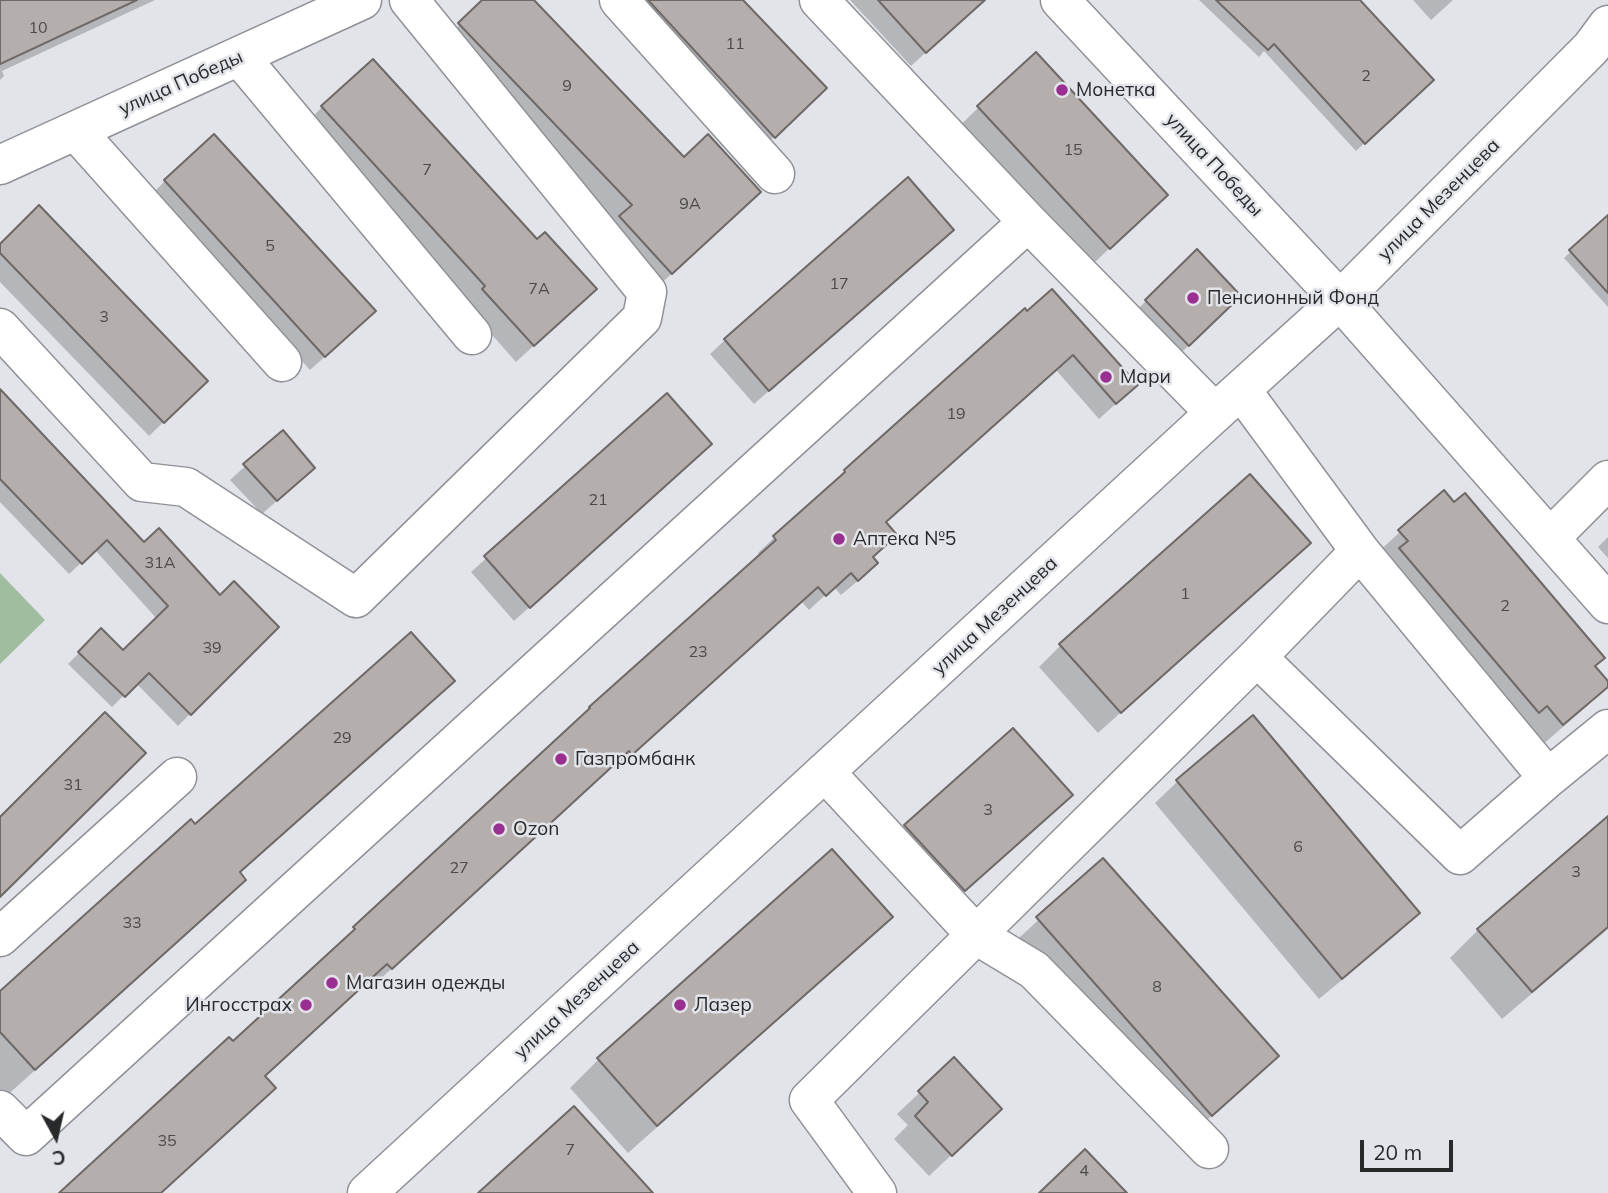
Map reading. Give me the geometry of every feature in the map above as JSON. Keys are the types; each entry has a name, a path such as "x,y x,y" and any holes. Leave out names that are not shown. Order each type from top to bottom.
{"main road":[{"name":"улица Победы","path":"0,165 362,0"},
{"path":"0,328 142,482 186,488 356,598 642,318 647,292 409,0"},
{"path":"619,0 775,174"},
{"path":"819,0 1028,222 1228,402 1360,551 1548,778"},
{"name":"улица Победы","path":"1060,0 1340,300 1608,604"},
{"name":"улица Мезенцева","path":"372,1191 1340,300 1591,48 1608,25"},
{"path":"239,57 472,335"},
{"path":"76,131 282,362"},
{"path":"0,1110 26,1136 1028,222"},
{"path":"1550,538 1608,480"},
{"path":"877,1193 809,1100 1257,657 1360,551"},
{"path":"1257,657 1460,855 1608,729"},
{"path":"825,772 976,935 1034,970 1209,1149"},
{"path":"0,937 177,777"}],"green space":[{"path":"0,573 45,620 0,664"}],"building":[{"path":"0,0 137,0 0,64"},
{"path":"482,0 534,0 684,157 708,134 761,192 672,274 619,216 632,205 458,23"},
{"path":"648,0 743,0 827,88 775,138"},
{"path":"878,0 985,0 926,53"},
{"path":"1216,0 1360,0 1434,80 1365,144 1274,44 1268,50"},
{"path":"1036,52 1168,195 1110,249 977,106"},
{"path":"373,59 537,239 545,232 597,289 534,346 482,289 485,286 321,106"},
{"path":"214,134 376,311 325,357 164,180"},
{"path":"908,177 954,230 769,391 724,339"},
{"path":"39,205 208,381 164,423 0,253 0,244"},
{"path":"1608,215 1608,293 1569,250"},
{"name":"Пенсионный Фонд","path":"1197,249 1241,296 1189,346 1145,300"},
{"path":"1052,289 1138,385 1116,404 1073,355 886,522 897,535 873,557 878,563 858,581 851,573 826,596 818,587 632,755 629,751 392,969 387,964 265,1076 276,1088 161,1193 59,1193 229,1037 233,1041 355,929 353,927 589,707 776,540 773,536 845,472 844,470 1025,308 1027,311"},
{"path":"0,389 144,542 159,528 220,595 234,581 279,627 191,715 149,673 125,697 78,652 101,628 123,650 168,606 107,540 82,564 0,479"},
{"path":"667,393 712,444 530,608 484,556"},
{"path":"283,430 315,468 277,501 243,464"},
{"path":"1250,474 1311,543 1121,713 1059,644"},
{"path":"1444,490 1454,502 1465,493 1605,658 1595,666 1608,681 1608,687 1563,725 1547,706 1539,713 1399,548 1408,541 1398,530"},
{"path":"411,632 455,681 240,872 246,880 35,1070 0,1032 0,991 191,819 195,824"},
{"path":"105,712 146,753 0,897 0,817"},
{"path":"1253,715 1420,913 1342,979 1176,780"},
{"path":"1013,728 1073,795 965,891 904,825"},
{"path":"1608,816 1608,927 1532,992 1477,929"},
{"path":"832,849 893,917 657,1126 597,1058"},
{"path":"1103,858 1279,1056 1212,1116 1036,917"},
{"path":"954,1057 1002,1109 952,1156 915,1116 928,1102 918,1091"},
{"path":"574,1106 653,1193 478,1193"},
{"path":"1085,1149 1127,1193 1039,1193"}],"place":[{"name":"Монетка","path":"1062,90"},
{"name":"Пенсионный Фонд","path":"1193,298"},
{"name":"Мари","path":"1106,377"},
{"name":"Аптека №5","path":"839,539"},
{"name":"Газпромбанк","path":"561,759"},
{"name":"Ozon","path":"499,829"},
{"name":"Магазин одежды","path":"332,983"},
{"name":"Ингосстрах","path":"306,1005"},
{"name":"Лазер","path":"680,1005"}]}
